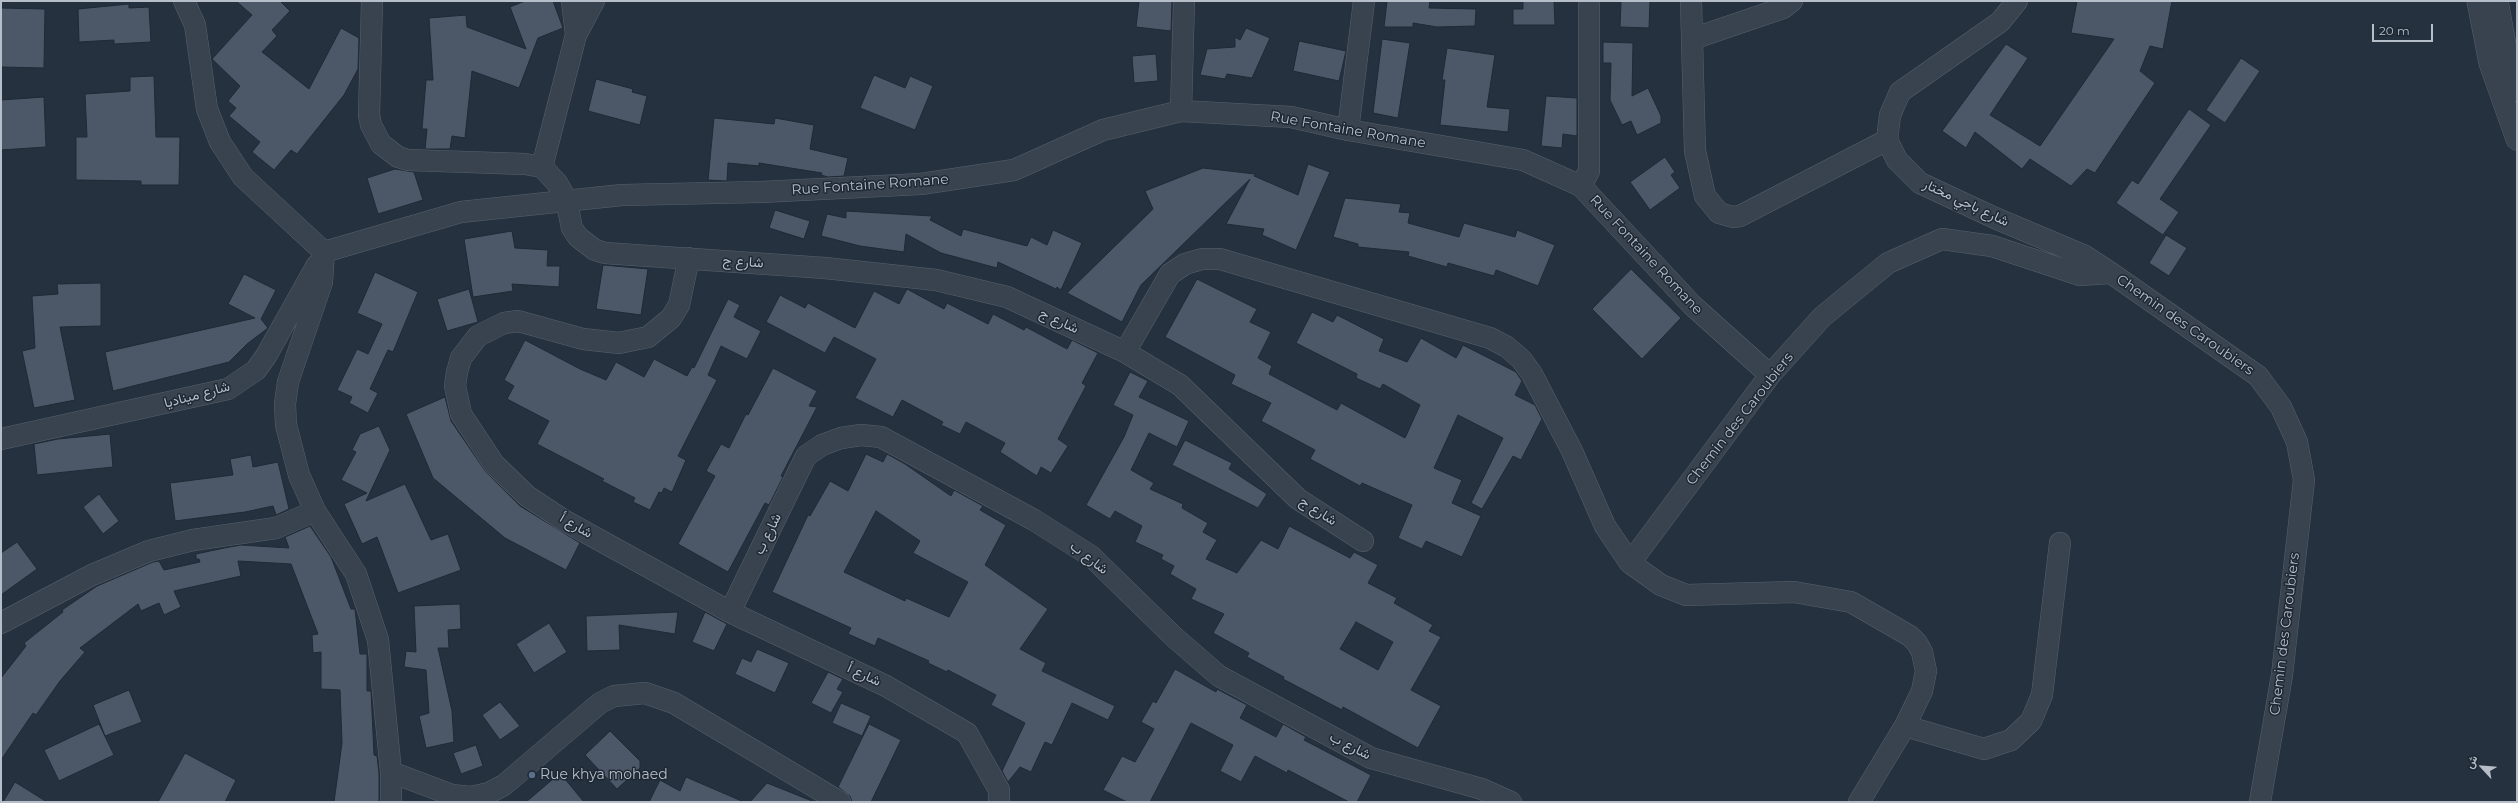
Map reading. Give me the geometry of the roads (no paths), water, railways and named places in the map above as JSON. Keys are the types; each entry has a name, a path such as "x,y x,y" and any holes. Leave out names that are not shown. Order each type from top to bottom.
{"street":[{"path":"184,1 195,25 207,109 220,142 243,177 324,252 322,282 288,382 285,404 291,448 315,511 356,574 378,640 391,772 391,802"},
{"path":"372,1 369,115 371,125 381,144 389,151 408,160 525,164 542,167 576,35 594,1"},
{"path":"572,1 576,35"},
{"path":"1181,111 1184,1"},
{"path":"1348,130 1364,1"},
{"path":"1581,186 1589,171 1588,1"},
{"path":"1691,1 1695,151 1705,196 1719,213 1733,217 1740,216 1887,140 1890,115 1900,92 2000,22 2017,1"},
{"path":"1692,39 1783,8 1792,1"},
{"path":"2478,1 2490,63 2517,140"},
{"path":"2497,1 2507,56 2517,90"},
{"name":"Rue Fontaine Romane","path":"324,252 461,212 566,199 622,195 761,192 921,184 1014,170 1103,130 1181,111 1291,117 1348,130 1523,160 1581,186 1692,305 1770,375"},
{"name":"شارع باجي مختار","path":"1887,140 1897,160 1920,183 1995,218 2085,256 2111,273"},
{"name":"شارع ج","path":"542,167 557,183 566,199 572,228 578,237 595,250 605,253 689,258 936,280 1007,297 1125,352 1180,385 1298,499 1363,541"},
{"name":"Chemin des Caroubiers","path":"1630,564 1770,375 1822,317 1888,262 1942,239 1992,246 2080,275 2111,273 2258,376 2281,407 2297,442 2304,480 2282,675 2260,802"},
{"name":"شارع ميناديا","path":"1,440 233,387 256,370 266,356 324,252"},
{"name":"شارع أ","path":"689,258 679,305 671,318 648,337 619,343 582,339 518,321 504,323 478,336 468,346 461,358 455,386 461,414 494,464 527,496 566,521 730,612 886,686 967,733 999,790 999,802"},
{"path":"1125,352 1170,274 1185,264 1214,259 1238,262 1490,338 1507,347 1521,359 1532,374 1572,451 1605,526 1630,564 1661,585 1686,596 1794,592 1851,602 1902,631 1917,643 1922,652 1926,671 1922,691 1905,726 1859,802"},
{"name":"شارع ب","path":"730,612 806,456 822,445 841,438 861,435 881,437 1034,520 1091,556 1174,636 1219,676 1371,758 1482,789 1511,802"},
{"path":"1,623 92,575 149,551 193,540 276,528 315,511"},
{"path":"1905,726 1984,749 2011,740 2031,721 2042,695 2060,544"},
{"path":"391,772 452,795 471,797 489,793 504,785 600,703 622,694 645,693 674,703 840,802"}],"place":[{"name":"Rue khya mohaed","path":"532,775"}]}
